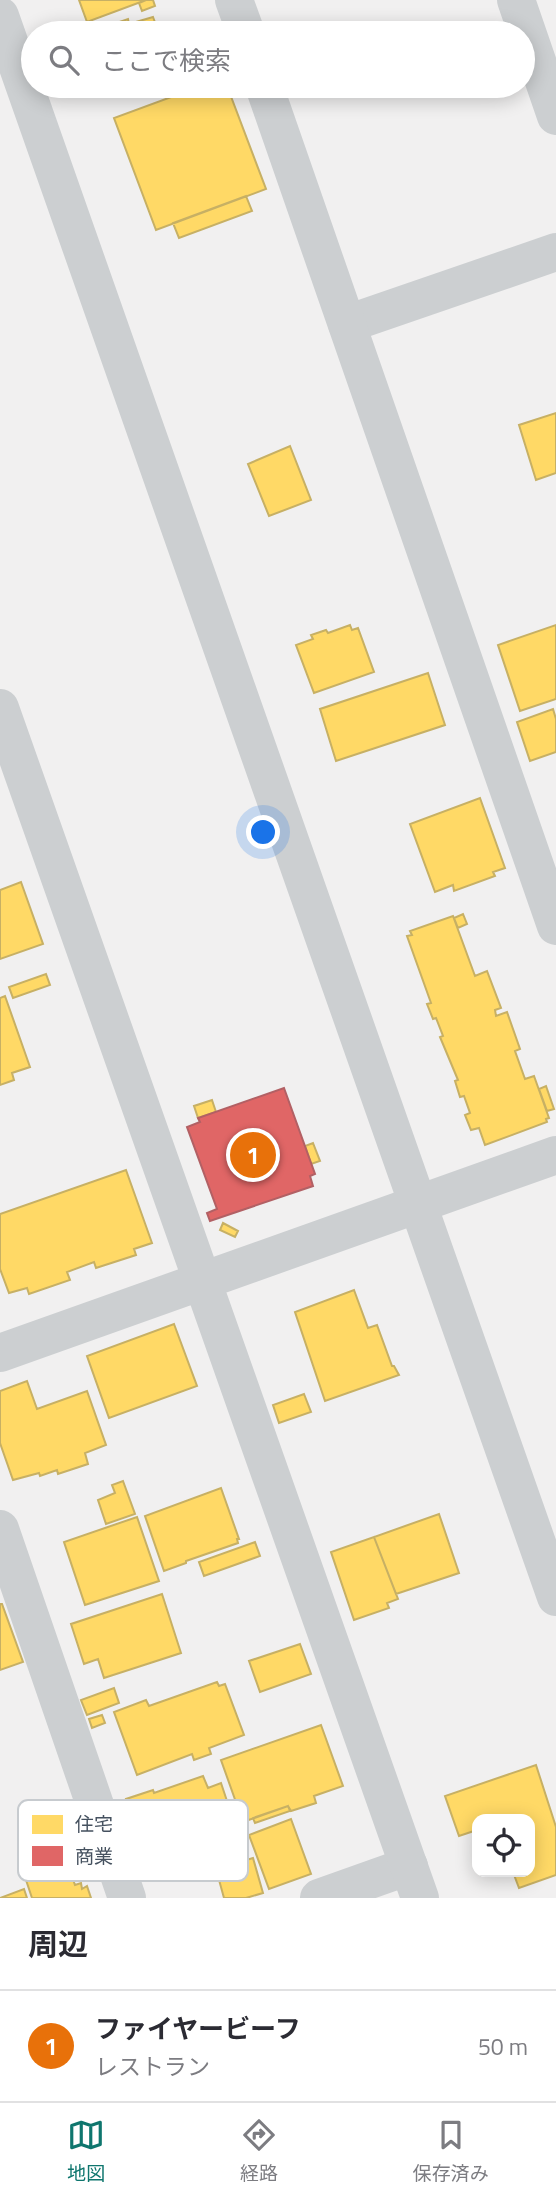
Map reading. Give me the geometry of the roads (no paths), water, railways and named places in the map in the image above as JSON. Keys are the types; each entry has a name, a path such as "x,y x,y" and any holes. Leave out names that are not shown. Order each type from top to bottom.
{"street":[{"path":"234,0 242,21"},
{"path":"516,0 523,21"},
{"path":"0,16 21,76"},
{"path":"535,55 556,116"},
{"path":"29,98 556,1597"},
{"path":"268,98 556,926"},
{"path":"346,324 556,252"},
{"path":"0,708 415,1882 319,1898"},
{"path":"0,1353 556,1155"},
{"path":"0,1529 93,1800"},
{"path":"121,1881 127,1898"}],"place":[{"name":"ファイヤービーフ","path":"253,1155"}]}
